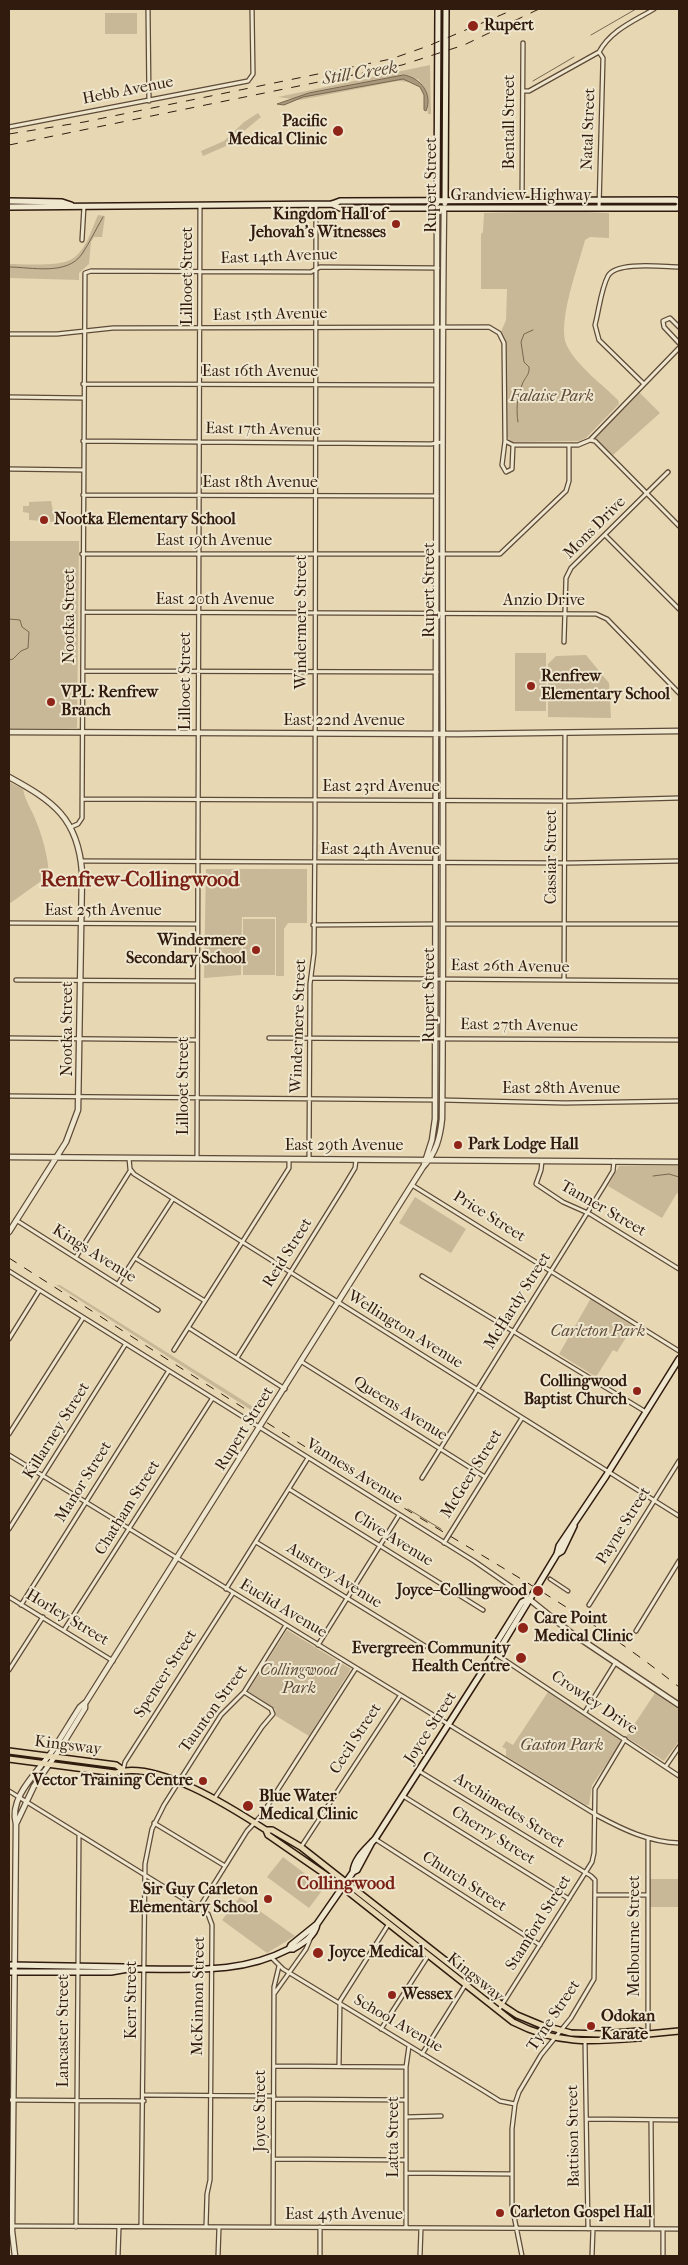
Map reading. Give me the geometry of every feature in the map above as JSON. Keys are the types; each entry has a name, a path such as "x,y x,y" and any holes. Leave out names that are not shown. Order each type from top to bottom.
{"main road":[{"name":"Rupert Street","path":"437,208 438,9"},
{"name":"Rupert Street","path":"444,208 446,9"},
{"name":"Grandview Highway","path":"9,208 60,208 71,205 332,204 340,200 679,202"},
{"name":"Grandview Highway","path":"9,201 62,202 71,205"},
{"name":"Grandview Highway","path":"332,204 340,208 677,208 679,206"},
{"name":"Joyce Street","path":"128,1969 242,1967 293,1949 311,1936 317,1924 354,1872 367,1846 402,1796 494,1653 494,1647 522,1602 529,1599 557,1554 562,1551 574,1526 679,1359"},
{"name":"Kingsway","path":"9,1751 116,1765 123,1770 178,1782 214,1799 266,1830 272,1830 301,1847 517,2015 561,2030 584,2034 639,2031 648,2034"},
{"name":"Kingsway","path":"9,1759 114,1773 123,1770"},
{"name":"Kingsway","path":"266,1830 268,1835 342,1888 497,2011 530,2031 554,2038 585,2042 640,2038 648,2034 679,2031"},
{"name":"Joyce Street","path":"290,1949 291,1945 317,1924"},
{"path":"11,1965 124,1967 128,1969"},
{"path":"11,1972 123,1972 128,1969"}],"street":[{"path":"148,9 148,101"},
{"name":"Hebb Avenue","path":"9,127 248,81 252,78 252,9"},
{"path":"523,91 529,91 599,52 611,36 654,9"},
{"name":"Bentall Street","path":"522,201 523,43"},
{"name":"Natal Street","path":"599,52 603,58 599,208"},
{"name":"Windermere Street","path":"309,1159 310,978 314,925 316,204"},
{"path":"82,240 84,205"},
{"name":"Lillooet Street","path":"197,1158 196,982 199,799 200,205"},
{"name":"Rupert Street","path":"437,208 440,442 436,496 436,613 440,734"},
{"name":"Rupert Street","path":"428,1159 434,1129 435,1100 435,979 443,613 443,554 437,386 444,268 444,208"},
{"name":"East 14th Avenue","path":"86,272 91,270 311,272 320,267 444,268"},
{"path":"644,384 599,340 596,332 595,325 607,280 612,271 622,267 679,267"},
{"name":"Nootka Street","path":"9,1232 74,1126 80,1097 81,861 71,827 80,822 82,799 82,470 86,272"},
{"path":"679,327 670,318 663,321 664,327 679,343"},
{"name":"East 15th Avenue","path":"9,334 57,334 113,328 489,327 501,335 504,346 504,441"},
{"path":"513,445 512,469 506,472 502,467 504,441 513,445 578,445 590,440 679,348"},
{"name":"East 16th Avenue","path":"83,384 437,386"},
{"path":"9,397 83,398"},
{"path":"590,440 595,441 679,526"},
{"name":"East 17th Avenue","path":"83,441 315,444 440,442"},
{"name":"East 19th Avenue","path":"82,554 497,554 506,550 567,489 569,479 569,445"},
{"path":"9,469 82,470"},
{"name":"Mons Drive","path":"564,642 566,578 571,568 668,472"},
{"name":"East 18th Avenue","path":"83,495 436,496"},
{"path":"605,535 679,609"},
{"name":"East 20th Avenue","path":"83,612 436,613"},
{"name":"Anzio Drive","path":"436,613 596,614 606,619 679,693"},
{"path":"83,671 437,672"},
{"name":"East 22nd Avenue","path":"9,732 440,734 679,731"},
{"name":"Cassiar Street","path":"564,980 565,733"},
{"path":"9,777 46,798 59,810 71,827"},
{"name":"East 23rd Avenue","path":"82,799 565,800 679,798"},
{"name":"Rupert Street","path":"16,1824 25,1802 85,1708 85,1704 302,1362 439,1141 442,1100 444,862 440,799"},
{"name":"East 24th Avenue","path":"81,861 565,863 679,861"},
{"name":"East 25th Avenue","path":"9,923 197,924"},
{"path":"314,925 436,924"},
{"path":"443,924 565,926 679,924"},
{"name":"East 26th Avenue","path":"310,978 679,981"},
{"path":"16,980 196,982"},
{"path":"9,1038 197,1040"},
{"name":"East 27th Avenue","path":"269,1038 679,1040"},
{"path":"9,1096 435,1100"},
{"name":"East 28th Avenue","path":"442,1100 679,1101"},
{"name":"East 29th Avenue","path":"9,1157 679,1162"},
{"path":"76,1257 131,1171 129,1158"},
{"path":"174,1350 289,1168 289,1159"},
{"name":"Reid Street","path":"237,1358 356,1168 356,1159"},
{"name":"Tanner Street","path":"542,1160 536,1184 563,1202 587,1212 679,1269"},
{"name":"McHardy Street","path":"422,1478 613,1171 614,1161"},
{"name":"Wellington Avenue","path":"131,1171 679,1516"},
{"name":"Price Street","path":"412,1185 679,1351"},
{"path":"118,1284 173,1199"},
{"name":"Kings Avenue","path":"16,1220 158,1310"},
{"path":"135,1258 205,1301"},
{"name":"Vanness Avenue","path":"9,1272 505,1582 570,1632 679,1705"},
{"path":"422,1276 514,1330 646,1412"},
{"path":"9,1339 39,1291"},
{"path":"9,1434 83,1318"},
{"path":"189,1328 285,1389"},
{"name":"Killarney Street","path":"9,1529 125,1345"},
{"name":"Queens Avenue","path":"302,1362 485,1477"},
{"name":"Manor Street","path":"22,1605 168,1372"},
{"name":"Chatham Street","path":"64,1630 212,1399"},
{"name":"McGeer Street","path":"444,1543 522,1418"},
{"name":"Euclid Avenue","path":"9,1455 594,1814 624,1830 648,1839 679,1843"},
{"path":"226,1589 308,1458"},
{"name":"Payne Street","path":"589,1604 679,1461"},
{"name":"Clive Avenue","path":"289,1489 483,1610"},
{"path":"318,1645 400,1515"},
{"name":"Austrey Avenue","path":"256,1542 425,1646"},
{"path":"636,1631 679,1561"},
{"path":"550,1579 568,1591"},
{"name":"Spencer Street","path":"123,1770 125,1762 233,1593"},
{"name":"Horley Street","path":"9,1597 113,1661"},
{"path":"9,1670 43,1617"},
{"name":"Taunton Street","path":"178,1782 220,1715 244,1692 286,1625"},
{"name":"Crowley Drive","path":"494,1653 679,1776"},
{"path":"585,1712 616,1662"},
{"path":"9,1791 199,1908 356,1668"},
{"path":"214,1799 262,1727 273,1714 271,1709 244,1692"},
{"name":"Cecil Street","path":"301,1847 400,1696"},
{"name":"Rupert Street","path":"15,2256 10,2226 11,1965 16,1824 14,1817 20,1798 80,1707 85,1704"},
{"path":"586,1872 594,1853 594,1793 597,1783 625,1739"},
{"path":"666,1766 679,1747"},
{"name":"Archimedes Street","path":"418,1770 586,1872"},
{"name":"Kerr Street","path":"141,2226 144,2101 145,1874 147,1851 154,1824 178,1782"},
{"name":"Cherry Street","path":"402,1796 569,1899"},
{"path":"154,1824 225,1866"},
{"name":"Lancaster Street","path":"76,2227 79,1835"},
{"name":"Melbourne Street","path":"648,1839 648,2034"},
{"name":"Church Street","path":"373,1840 540,1945"},
{"name":"Tyne Street","path":"522,2256 512,2206 512,2129 515,2104 519,2092 542,2055 579,2006 594,1977 595,1880 586,1872"},
{"name":"Stamford Street","path":"497,2011 586,1872"},
{"path":"596,1895 648,1894"},
{"name":"McKinnon Street","path":"199,1908 208,1914 212,1924 210,2180 206,2227"},
{"path":"339,2066 339,2004 388,1925"},
{"name":"Joyce Street","path":"274,1995 306,1948 311,1936"},
{"path":"381,2029 432,1950"},
{"name":"School Avenue","path":"272,1958 279,1966 339,2004 500,2101 515,2104"},
{"name":"Joyce Street","path":"273,2227 274,1983 279,1966"},
{"path":"422,2054 469,1979"},
{"name":"Battison Street","path":"585,2042 592,2256"},
{"name":"Latta Street","path":"406,2228 406,2067 409,2046"},
{"path":"274,2066 406,2067"},
{"path":"144,2095 406,2100"},
{"path":"11,2100 144,2101"},
{"path":"406,2117 441,2116"},
{"path":"587,2119 679,2120"},
{"path":"651,2120 652,2229"},
{"path":"274,2159 406,2160"},
{"path":"406,2173 512,2174"},
{"name":"East 45th Avenue","path":"10,2226 679,2229"},
{"path":"118,2256 119,2227"},
{"path":"218,2256 219,2227"},
{"path":"320,2227 320,2256"},
{"path":"420,2256 421,2228"},
{"path":"663,2229 663,2256"}],"green space":[{"path":"105,13 137,13 137,34 105,34"},
{"path":"430,65 431,114 428,114 425,89 418,79 411,82 398,81 300,100 278,97"},
{"path":"258,113 261,117 226,146 203,156 201,151 224,141 244,122"},
{"name":"Falaise Park","path":"563,211 609,213 609,238 590,237 585,240 566,309 564,336 567,346 577,361 618,400 619,404 586,438 579,441 512,442 506,436 506,345 501,332 506,320 507,289 481,289 481,234 483,232 484,213"},
{"path":"98,215 105,216 102,237 94,237 91,242 89,264 79,273 79,280 9,278 9,264 51,264 66,262 72,259 85,245"},
{"name":"Falaise Park","path":"639,392 660,413 613,455 596,439 596,436"},
{"path":"51,501 55,522 29,520 29,513 23,512 23,506 29,506 29,502"},
{"path":"9,541 79,541 77,728 9,728"},
{"path":"515,653 546,653 546,711 515,711"},
{"path":"586,655 609,683 611,718 548,717 548,664 556,656"},
{"path":"9,782 23,789 25,798 39,828 48,864 49,879 44,879 9,904"},
{"path":"206,869 307,869 307,923 288,923 284,929 284,976 276,976 276,917 242,917 241,975 204,978"},
{"path":"243,919 275,919 275,975 243,975"},
{"path":"619,1166 679,1166 679,1194 677,1193 662,1218 608,1186"},
{"path":"415,1197 466,1229 451,1253 399,1223"},
{"path":"56,1285 60,1285 255,1408 251,1410"},
{"name":"Carleton Park","path":"591,1298 633,1326 617,1352 613,1350 596,1377 559,1354"},
{"name":"Collingwood Park","path":"287,1630 351,1669 309,1736 276,1716 275,1709 248,1691"},
{"name":"Gaston Park","path":"548,1692 620,1740 619,1746 592,1785 589,1805 586,1805 506,1756 506,1749 502,1747 506,1741 513,1745"},
{"path":"655,1693 679,1710 679,1741 664,1761 626,1737"},
{"path":"283,1857 324,1888 309,1908 267,1877"},
{"path":"650,1879 679,1879 679,1907 650,1907"},
{"path":"240,1897 295,1936 267,1953 222,1920"}],"shaded area":[{"path":"404,75 416,80 424,88 428,99 426,111 424,110 424,95 420,87 403,79 303,97 284,105 277,104 309,93"}],"waterway":[{"name":"Still Creek","path":"591,35 636,9"},
{"name":"Still Creek","path":"533,81 574,57"},
{"name":"Still Creek","path":"9,267 48,269 58,268 75,261 88,245 103,217"},
{"path":"518,422 519,394 529,370 529,367 524,362 521,342 524,334 533,330"},
{"name":"Still Creek","path":"9,619 20,620 22,627 29,632 28,648 9,660"},
{"path":"653,1176 669,1174 679,1177"},
{"path":"384,1495 399,1504"},
{"path":"408,1509 441,1529"}],"railway":[{"path":"9,134 84,122 391,59 428,46 515,9"},
{"path":"9,145 402,65 464,45 539,9"},
{"path":"9,1258 295,1440 574,1612 679,1687"}],"place":[{"name":"Rupert","path":"473,26"},
{"name":"Pacific Medical Clinic","path":"338,131"},
{"name":"Kingdom Hall of Jehovah's Witnesses","path":"396,224"},
{"name":"Nootka Elementary School","path":"44,520"},
{"name":"Renfrew Elementary School","path":"531,686"},
{"name":"VPL: Renfrew Branch","path":"51,702"},
{"name":"Windermere Secondary School","path":"256,950"},
{"name":"Park Lodge Hall","path":"458,1145"},
{"name":"Collingwood Baptist Church","path":"637,1391"},
{"name":"Joyce–Collingwood","path":"538,1591"},
{"name":"Care Point Medical Clinic","path":"523,1628"},
{"name":"Evergreen Community Health Centre","path":"521,1658"},
{"name":"Vector Training Centre","path":"203,1781"},
{"name":"Blue Water Medical Clinic","path":"248,1806"},
{"name":"Sir Guy Carleton Elementary School","path":"268,1899"},
{"name":"Joyce Medical","path":"318,1953"},
{"name":"Wessex","path":"392,1995"},
{"name":"Odokan Karate","path":"591,2026"},
{"name":"Carleton Gospel Hall","path":"500,2213"}],"district":[{"name":"Renfrew-Collingwood","path":"140,881"},
{"name":"Collingwood","path":"346,1885"}]}
